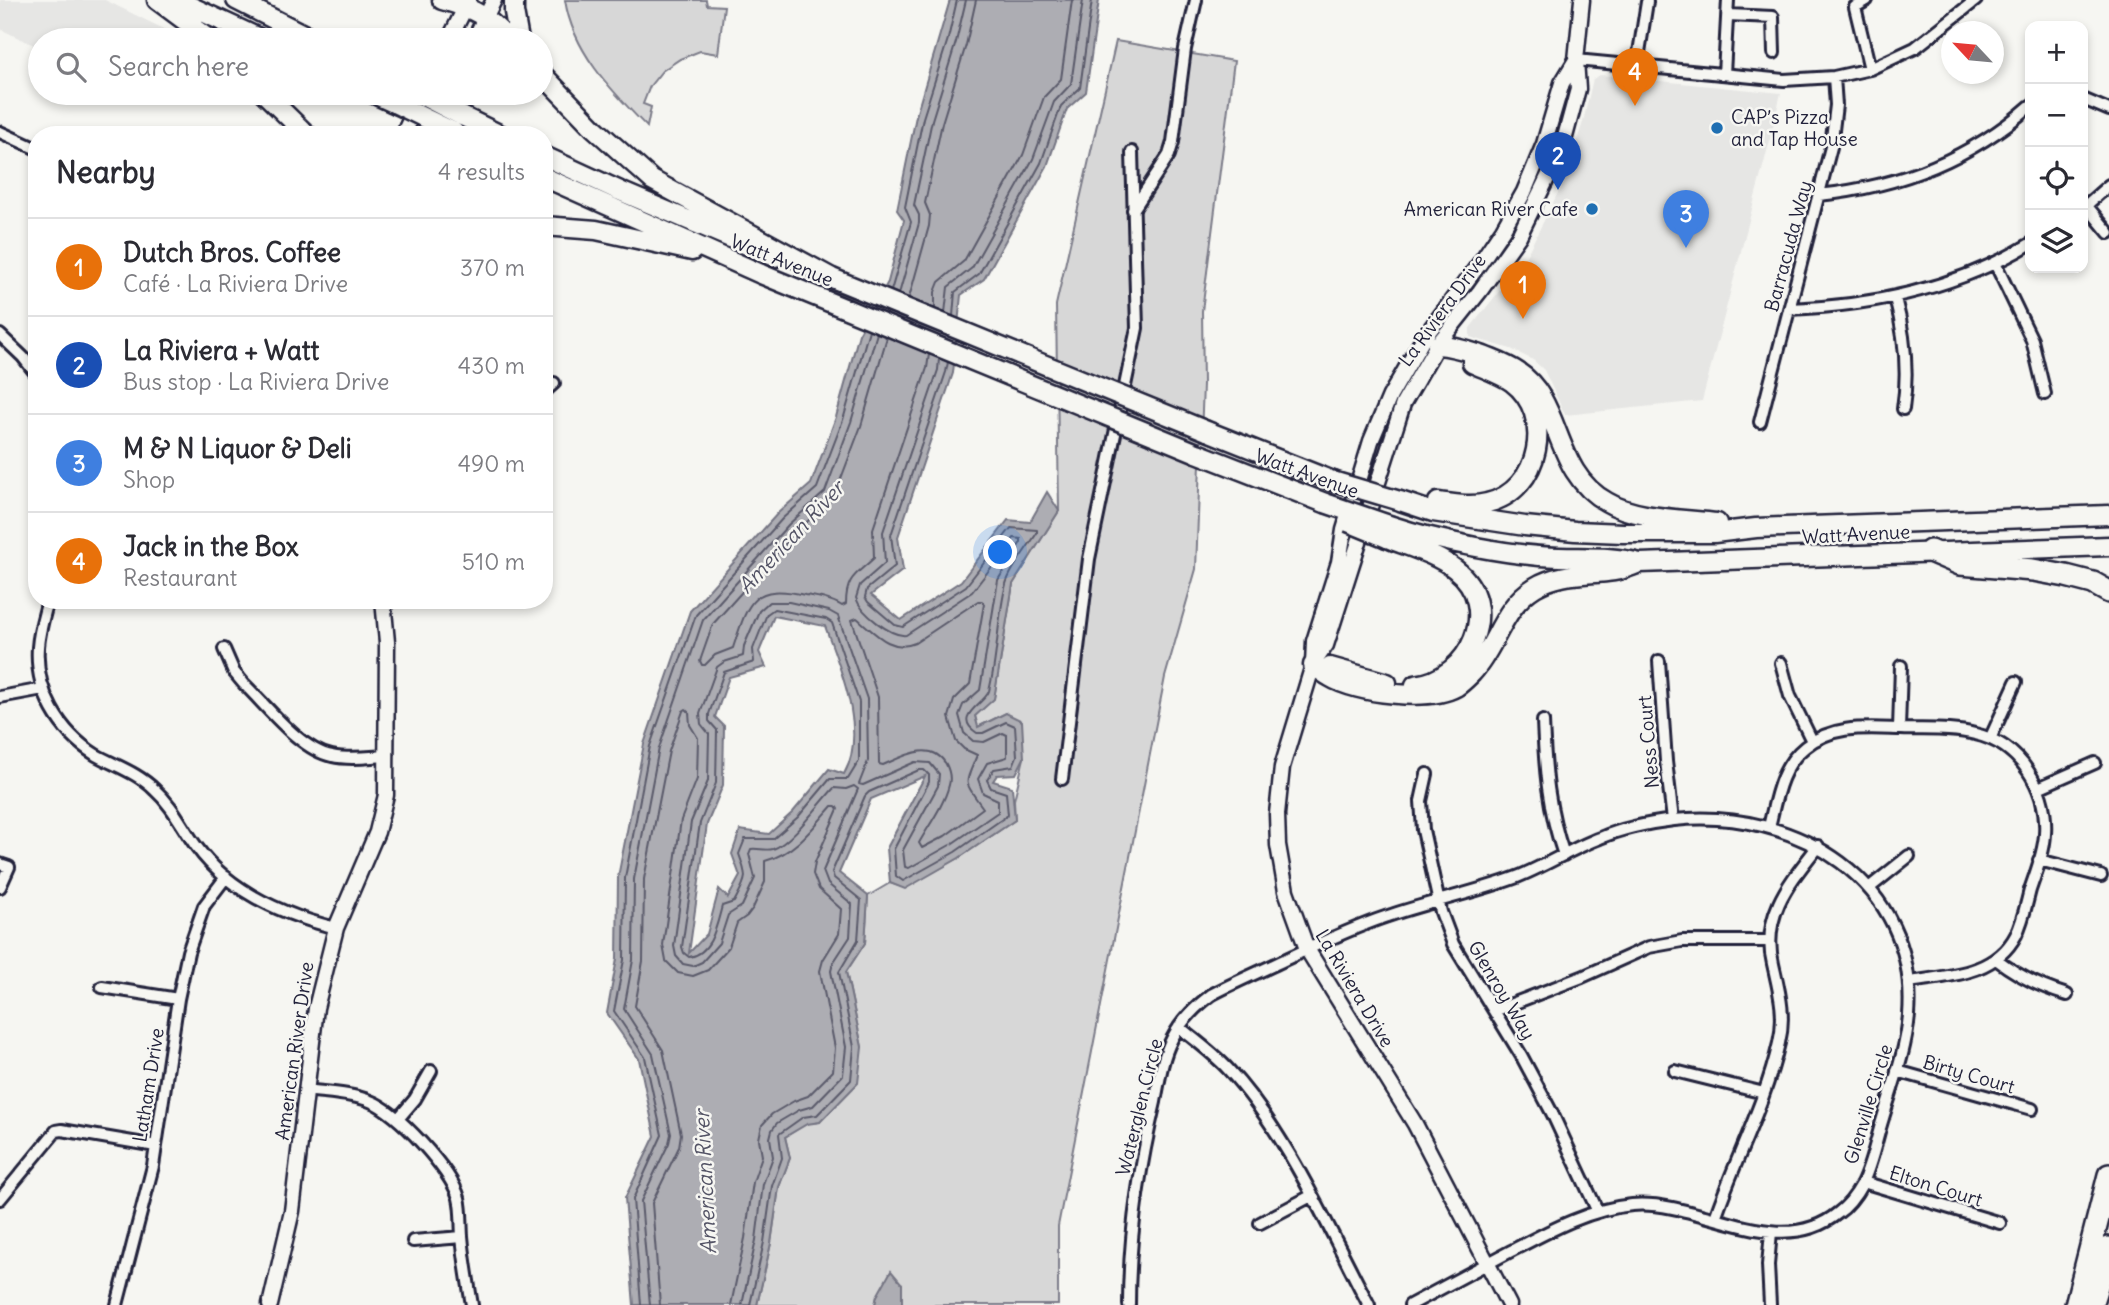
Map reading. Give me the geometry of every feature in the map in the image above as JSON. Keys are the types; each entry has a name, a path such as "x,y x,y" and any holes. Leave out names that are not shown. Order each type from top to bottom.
{"highway":[{"path":"1930,551 1960,564 2033,570 2066,576 2093,583 2109,592"},
{"path":"2076,1305 2109,1175"},
{"path":"2091,1305 2109,1248"}],"main road":[{"path":"157,0 195,28"},
{"path":"177,0 237,28"},
{"path":"236,0 291,28"},
{"path":"442,0 490,8 502,28"},
{"path":"514,0 517,28"},
{"path":"553,85 594,128 652,180 770,249"},
{"path":"276,105 298,126"},
{"path":"399,105 454,126"},
{"path":"431,105 457,126"},
{"name":"Watt Avenue","path":"553,160 620,191 770,249 832,278 1207,431 1333,481 1433,512 1525,526 1623,533 1714,533 1756,528 2109,515"},
{"name":"Watt Avenue","path":"553,181 761,275 1390,532 1513,552 1558,557 1616,557 1640,563 2109,546"},
{"path":"553,227 596,230 712,254"},
{"path":"1400,502 1463,505 1499,499 1516,487 1532,465 1538,444 1538,426 1533,410 1524,395 1511,382 1450,355 1437,345"},
{"path":"1437,345 1455,346 1502,363 1520,373 1536,389 1543,401 1571,467 1588,488 1607,503 1653,515 1756,528"},
{"path":"1313,665 1336,667 1387,683 1426,684 1458,665 1472,645 1478,616 1475,597 1457,570 1390,532"},
{"path":"1313,665 1332,679 1391,694 1418,696 1455,688 1473,672 1515,604 1535,587 1560,576 1615,571 1640,563"}],"street":[{"path":"1133,210 1169,155 1173,142 1181,73 1196,0"},
{"name":"La Riviera Drive","path":"1313,665 1326,645 1403,404 1437,345 1519,236 1567,134 1578,89 1576,60 1582,0"},
{"path":"1724,74 1728,0"},
{"path":"1867,0 1855,7 1870,69"},
{"path":"1576,60 1784,80 1834,78 1870,69 1915,48 1971,1"},
{"path":"1637,65 1647,2"},
{"path":"455,28 467,3"},
{"path":"480,28 490,8"},
{"path":"1728,15 1773,17 1774,53"},
{"name":"La Riviera Drive","path":"1509,1305 1415,1124 1307,949 1286,891 1278,845 1277,814 1282,767 1313,665 1314,642 1339,562 1344,530 1371,441 1390,396 1423,339 1503,229 1524,192 1544,144 1562,83 1576,60"},
{"name":"Barracuda Way","path":"1760,422 1835,126 1834,78"},
{"path":"2088,101 2109,110"},
{"path":"408,126 418,105"},
{"path":"432,126 442,105"},
{"path":"1819,195 1866,188 1936,167 1979,144 2025,110"},
{"path":"0,132 28,145"},
{"path":"1533,211 1534,193 1548,160 1544,144"},
{"path":"1062,779 1089,559 1137,328 1132,152"},
{"path":"2088,203 2109,185"},
{"path":"2087,210 2109,233"},
{"path":"1789,309 1832,307 1895,298 1958,279 2025,247"},
{"path":"1995,263 2032,340 2045,394"},
{"path":"1895,298 1906,346 1903,409"},
{"path":"0,335 28,363"},
{"path":"46,609 38,648 38,664 49,704 66,731 85,747 132,772 154,789 169,804 197,848 226,877 285,912 336,928"},
{"name":"American River Drive","path":"270,1305 290,1224 316,1008 336,928 377,832 386,795 387,642 384,609"},
{"path":"224,649 234,672 244,684 310,748 338,757 387,756"},
{"name":"Ness Court","path":"1659,662 1673,820"},
{"path":"1781,663 1790,696 1812,741"},
{"path":"1899,729 1901,666"},
{"path":"1990,739 2016,682"},
{"path":"0,697 43,689"},
{"path":"1543,721 1548,796 1564,855"},
{"path":"1769,827 1779,784 1793,759 1812,741 1840,730 1962,731 1990,739 2016,756 2027,768 2038,788 2045,819 2045,835 2015,935 1996,958 1976,970 1909,982"},
{"path":"2038,788 2095,763"},
{"name":"Glenroy Way","path":"1427,774 1421,815 1439,900 1453,944 1552,1113 1598,1212"},
{"name":"Glenville Circle","path":"1307,949 1359,926 1517,877 1619,831 1673,820 1713,819 1769,827 1818,846 1845,863 1869,888 1886,912 1901,946 1909,982 1908,1023 1896,1072 1863,1182 1848,1204 1824,1223 1794,1232 1771,1232 1679,1208 1629,1205 1598,1212 1548,1232 1410,1305"},
{"path":"1715,1218 1727,1181 1764,1093 1779,1045 1782,1018 1770,941 1773,917 1782,894 1818,846"},
{"path":"1869,888 1909,856"},
{"path":"2039,860 2101,877"},
{"path":"0,887 4,865"},
{"name":"Latham Drive","path":"117,1305 156,1146 178,999 197,921 212,892 226,877"},
{"path":"1494,1011 1582,977 1649,947 1682,941 1770,941"},
{"name":"Waterglen Circle","path":"1129,1305 1131,1238 1139,1170 1166,1054 1179,1027 1199,1004 1211,995 1307,949"},
{"path":"1996,958 2015,973 2036,984 2067,995"},
{"path":"102,987 178,999"},
{"path":"1179,1027 1217,1058 1244,1087 1287,1153 1369,1305"},
{"path":"398,1119 415,1099 431,1071"},
{"path":"1675,1072 1764,1093"},
{"name":"Birty Court","path":"1896,1072 2032,1109"},
{"path":"306,1090 357,1097 379,1105 398,1119 450,1178 459,1198 472,1305"},
{"path":"0,1199 56,1131 156,1146"},
{"name":"Elton Court","path":"1863,1182 2000,1223"},
{"path":"1260,1223 1311,1196"},
{"path":"1770,1305 1768,1265 1771,1232"},
{"path":"413,1241 462,1237"}],"shaded area":[{"path":"0,0 105,0 162,28 28,28 28,42 0,29"},
{"path":"565,0 706,0 707,5 724,6 718,54 700,51 680,59 662,71 650,86 643,104 651,107 647,127 608,85 585,54 569,19"},
{"path":"1116,41 1234,61 1202,311 1203,384 1196,569 1165,677 1058,1226 1058,1305 902,1305 902,1284 877,1296 875,1305 757,1305 771,1243 779,1187 790,1158 785,1137 807,1123 820,1122 862,1047 846,972 865,943 868,896 890,883 905,888 959,858 1015,820 1014,800 1024,758 1006,713 978,727 975,716 994,698 1013,584 1059,511 1056,305"},
{"path":"1600,75 1781,93 1702,401 1565,415 1544,370 1533,360 1511,349 1470,337 1470,328 1524,260 1564,181 1583,122 1593,79"}],"water":[{"name":"American River","path":"950,0 1099,0 1086,92 1067,109 1047,166 984,279 961,295 953,373 898,537 903,570 871,595 901,620 961,581 1008,520 1030,522 1047,492 1059,511 1013,584 994,699 975,716 978,727 1006,713 1022,721 1024,758 1016,774 997,775 993,781 1012,787 1015,820 959,858 905,889 890,883 887,848 925,776 871,799 839,873 868,896 865,943 846,972 862,1047 858,1083 820,1122 807,1124 785,1137 790,1158 779,1187 771,1243 757,1305 634,1305 625,1198 655,1136 639,1059 607,1013 617,959 618,877 644,744 690,611 778,513 811,484 836,417 859,334 888,282 904,220 897,210 916,116","holes":["774,616 825,626 844,680 852,720 851,757 844,774 829,769 793,812 769,834 740,830 732,854 740,876 728,898 719,889 707,934 689,953 707,824 723,785 724,726 715,717 729,677 766,667 759,652"]},
{"path":"891,1271 902,1284 902,1305 875,1305 877,1296"}],"place":[{"name":"Jack in the Box","path":"1635,106"},
{"name":"CAP’s Pizza and Tap House","path":"1717,128"},
{"name":"La Riviera + Watt","path":"1558,190"},
{"name":"American River Cafe","path":"1592,209"},
{"name":"M & N Liquor & Deli","path":"1686,248"},
{"name":"Dutch Bros. Coffee","path":"1523,319"}]}
